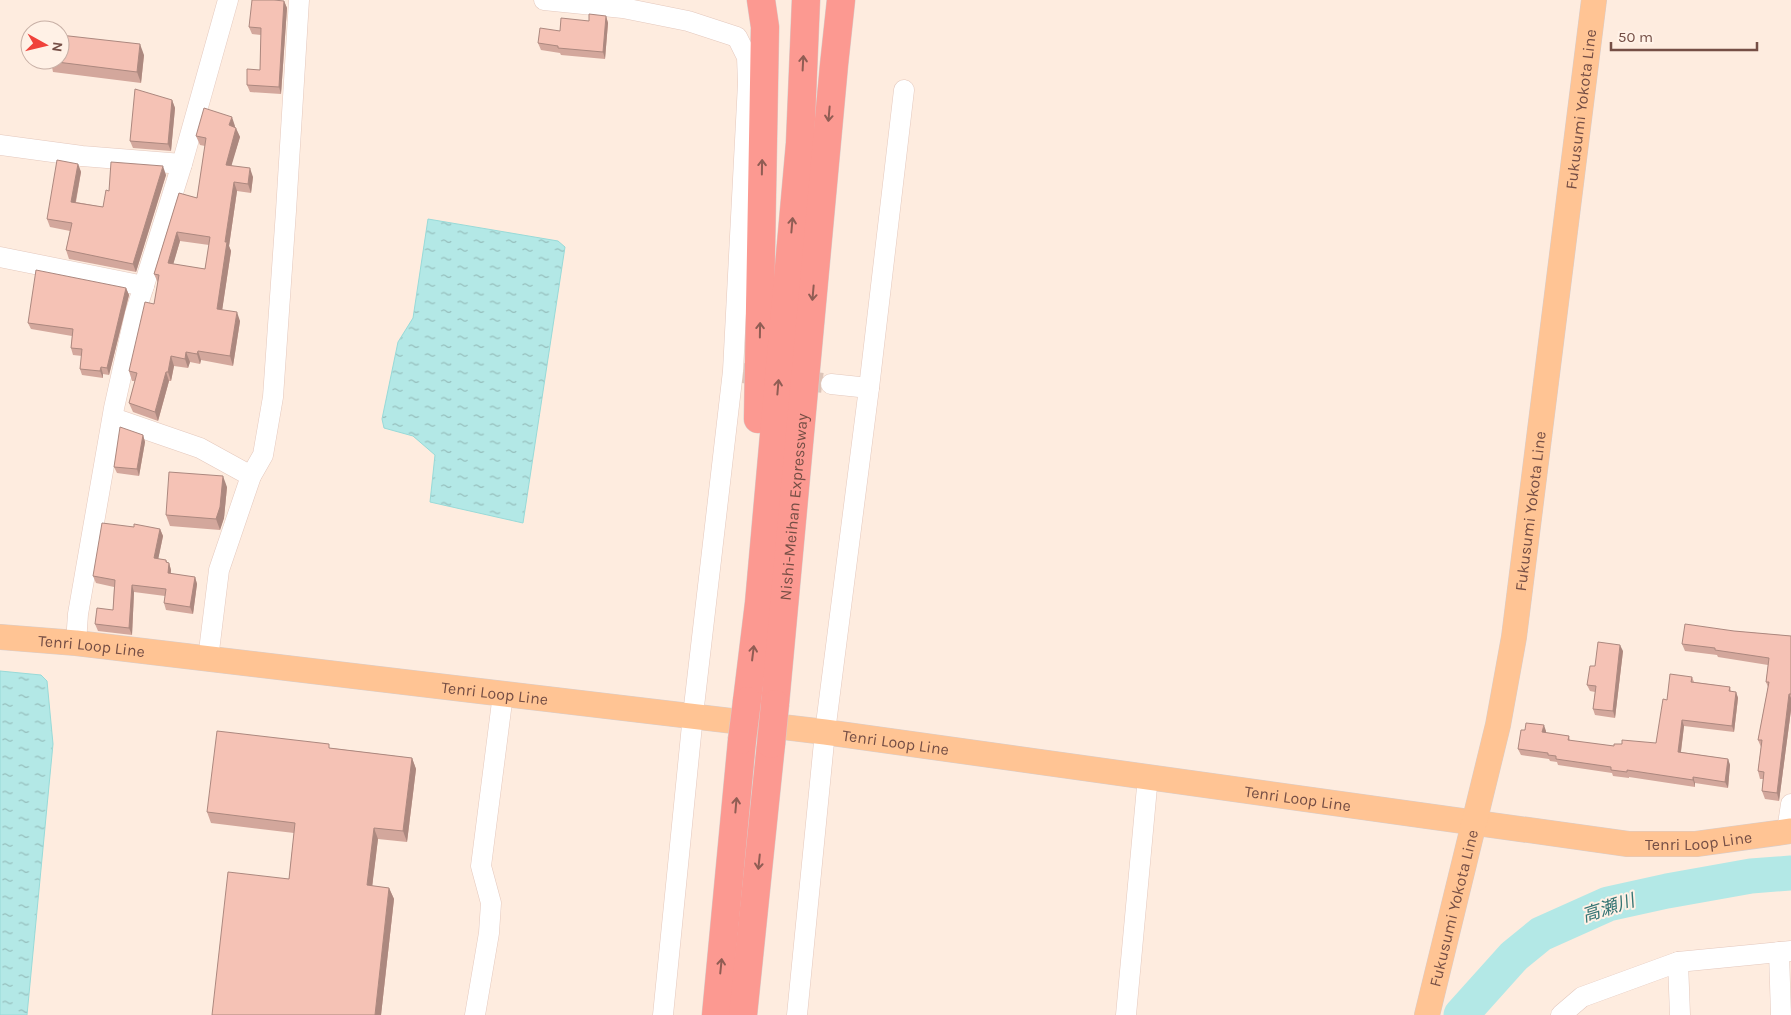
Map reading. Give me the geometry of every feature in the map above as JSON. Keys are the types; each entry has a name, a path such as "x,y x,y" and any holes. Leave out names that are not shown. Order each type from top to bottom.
{"highway":[{"path":"759,604 748,575 758,427 764,26 761,0"},
{"name":"Nishi-Meihan Expressway","path":"716,1015 742,740 759,604 800,144 806,0"},
{"name":"Nishi-Meihan Expressway","path":"743,1015 775,704 841,0"}],"main road":[{"name":"Fukusumi Yokota Line","path":"1427,1015 1498,725 1514,637 1594,0"},
{"name":"Tenri Loop Line","path":"0,637 76,643 693,715 1148,776 1628,844 1696,844 1789,831"}],"street":[{"path":"76,643 78,614 113,418 135,314 182,164 228,0"},
{"path":"208,659 219,570 251,476 263,455 273,397 299,0"},
{"path":"544,0 623,8 688,22 737,36 747,57 748,83 738,372 693,715 663,1015"},
{"path":"797,1015 825,732 869,388 904,90"},
{"path":"0,146 82,156 182,164"},
{"path":"0,257 54,266 144,286"},
{"path":"831,384 869,388"},
{"path":"113,418 200,448 251,476"},
{"path":"475,1015 489,933 492,902 481,866 503,694"},
{"path":"1126,1015 1148,776"},
{"path":"1789,831 1791,804"},
{"path":"1561,1015 1582,997 1678,962 1785,952 1781,1015"},
{"path":"1678,962 1680,1015"}],"water":[{"path":"428,219 558,241 565,247 523,523 430,502 435,455 413,436 384,428 382,419 398,342 413,318"},
{"path":"0,671 41,675 47,681 53,744 27,1015 0,1015"}],"building":[{"path":"252,0 284,1 279,87 247,85 247,69 260,70 261,28 249,27"},
{"path":"589,14 606,16 603,52 558,48 558,46 538,43 540,28 560,31 561,18 589,21"},
{"path":"70,36 140,44 137,72 70,64"},
{"path":"135,89 172,100 168,144 130,141"},
{"path":"204,108 232,117 229,125 236,128 226,165 250,168 248,184 234,182 217,309 237,312 230,356 198,351 197,354 186,352 185,359 171,356 168,372 166,372 155,412 129,403 137,373 129,371 145,302 154,304 159,275 154,274 179,193 197,198 206,138 196,136","holes":["177,232 210,237 205,269 168,263"]},
{"path":"57,160 78,164 71,202 103,207 106,190 109,191 111,162 163,166 133,264 66,250 72,223 47,219"},
{"path":"36,270 126,288 107,368 101,367 100,371 80,369 82,349 71,348 73,329 28,323"},
{"path":"120,427 143,435 137,469 114,467"},
{"path":"169,472 223,476 220,507 216,519 166,515"},
{"path":"102,523 134,527 134,524 160,529 154,558 166,560 169,563 168,573 195,577 190,607 164,603 166,589 132,585 129,628 95,624 97,608 113,610 115,580 93,576"},
{"path":"1685,624 1791,636 1791,694 1789,694 1777,793 1762,791 1764,772 1758,771 1762,740 1758,740 1769,682 1766,682 1769,658 1682,644"},
{"path":"1598,642 1620,645 1613,711 1593,709 1596,686 1587,685 1590,666 1595,666"},
{"path":"1670,674 1692,677 1691,682 1730,687 1729,691 1736,692 1732,726 1682,720 1678,752 1728,759 1725,782 1693,777 1693,780 1627,770 1627,772 1611,770 1611,767 1556,759 1556,756 1548,755 1548,753 1518,749 1521,730 1525,730 1526,723 1544,725 1542,732 1569,736 1568,740 1614,746 1614,744 1622,744 1622,740 1656,743 1663,699 1667,700"},
{"path":"217,731 329,744 329,748 412,758 403,831 374,828 367,885 389,888 375,1015 212,1015 228,872 289,879 295,823 207,812"}],"waterway":[{"name":"高瀬川","path":"1461,1015 1514,956 1541,934 1608,904 1751,876 1791,873"}],"tunnel":[{"path":"743,373 831,384"}]}
